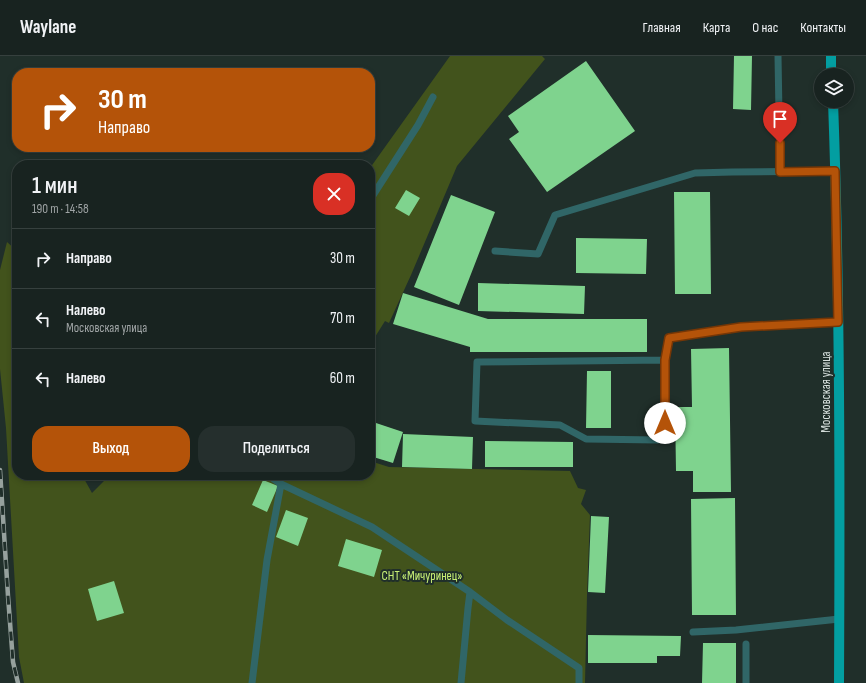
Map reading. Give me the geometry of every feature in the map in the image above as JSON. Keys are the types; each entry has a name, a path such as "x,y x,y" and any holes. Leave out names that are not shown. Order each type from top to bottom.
{"main road":[{"path":"831,56 832,68"},
{"name":"Московская улица","path":"833,108 838,322 839,683"}],"lane":[{"path":"778,56 780,172"},
{"path":"375,192 418,125 433,97"},
{"path":"495,251 538,254 555,215 695,173 835,171"},
{"path":"665,360 477,362 475,421 560,425 586,439 658,440 665,423 665,360 669,338 741,327 838,322"},
{"path":"275,480 372,526 470,592 507,620 578,668 579,683"},
{"path":"252,683 267,560 281,484"},
{"path":"461,683 470,592"},
{"path":"693,632 736,630 839,619"},
{"path":"746,644 746,683"}],"green space":[{"path":"450,56 542,56 545,59 457,166 389,323 385,321 375,337 375,161"},
{"name":"СНТ «Мичуринец»","path":"7,242 12,246 12,480 85,480 92,493 105,480 375,480 375,463 389,467 570,471 578,488 586,490 581,504 590,515 585,683 24,683 19,657 6,428 0,369 0,270"}],"building":[{"path":"734,56 752,56 751,110 733,109"},
{"path":"586,61 635,131 547,192 509,139 519,132 508,116"},
{"path":"406,190 420,198 409,216 395,208"},
{"path":"674,192 710,192 711,294 675,294"},
{"path":"451,195 495,212 459,305 414,287"},
{"path":"576,238 647,239 646,274 576,273"},
{"path":"478,283 585,286 584,314 478,311"},
{"path":"403,293 488,319 647,319 647,352 470,352 470,347 393,324"},
{"path":"729,348 731,492 693,492 693,471 676,471 675,407 692,407 691,349"},
{"path":"587,371 611,371 611,428 586,428"},
{"path":"375,423 403,432 393,463 375,458"},
{"path":"403,434 473,437 472,469 402,467"},
{"path":"485,441 573,442 573,467 485,467"},
{"path":"263,480 278,486 267,512 252,505"},
{"path":"735,498 736,615 692,615 691,499"},
{"path":"286,510 308,518 298,546 276,537"},
{"path":"591,516 609,517 605,593 588,592"},
{"path":"346,539 382,550 374,577 338,566"},
{"path":"114,581 124,613 97,621 88,589"},
{"path":"588,635 681,636 680,656 657,656 657,663 588,663"},
{"path":"703,643 736,643 736,683 702,683"}],"railway":[{"path":"0,470 13,662 18,683"}],"route":[{"path":"665,423 665,360 669,338 729,328 838,322 835,171 780,172 780,143"}]}
